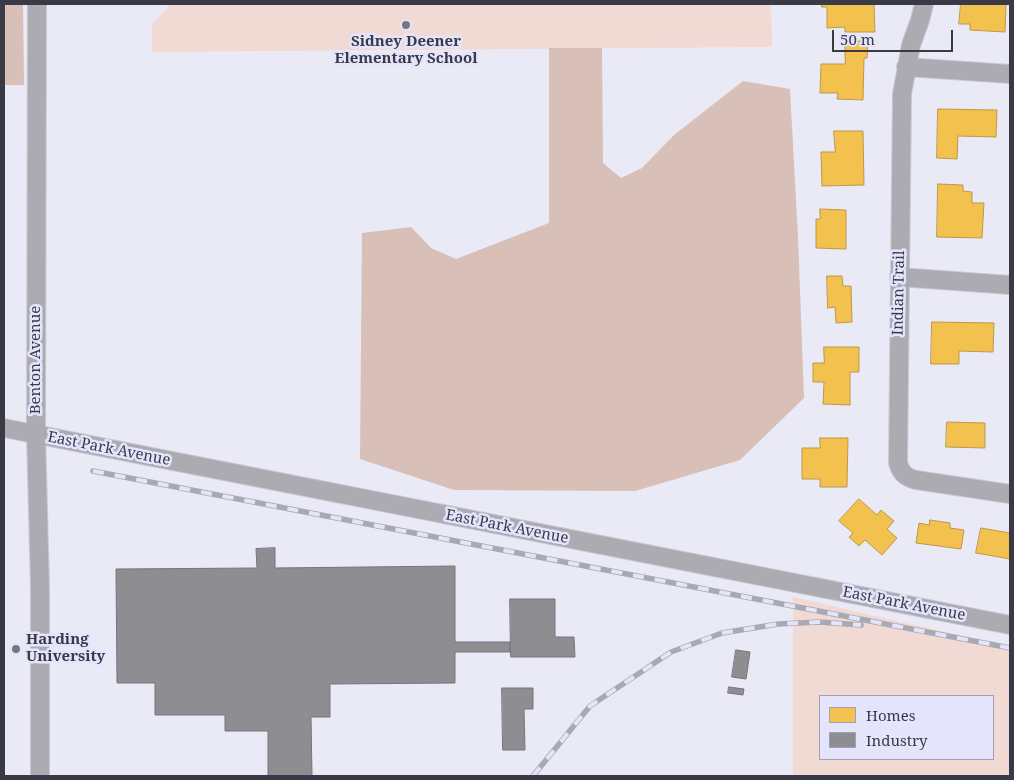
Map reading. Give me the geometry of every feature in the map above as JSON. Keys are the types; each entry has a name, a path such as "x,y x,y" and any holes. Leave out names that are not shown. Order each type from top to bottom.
{"street":[{"name":"Benton Avenue","path":"37,4 36,434 40,588 40,776"},
{"name":"Indian Trail","path":"924,4 906,68 901,115 896,451 901,472 907,478 1010,494"},
{"path":"906,68 1010,74"},
{"path":"899,277 1010,285"},
{"name":"East Park Avenue","path":"4,428 1010,625"}],"shaded area":[{"path":"4,4 23,4 24,85 4,85"},
{"name":"Sidney Deener Elementary School","path":"171,4 771,4 772,47 152,52 152,24"},
{"path":"549,48 602,48 603,163 621,178 642,168 674,135 743,81 790,89 804,398 740,460 635,491 454,490 360,459 362,233 411,227 431,248 456,259 549,223"},
{"path":"793,597 1010,647 1010,776 793,776"}],"building: Homes":[{"path":"822,4 874,4 875,32 845,32 845,27 827,28 827,7 822,7"},
{"path":"961,4 1006,4 1005,32 970,30 970,24 959,24"},
{"path":"845,41 868,41 867,58 864,58 863,100 837,99 838,93 820,93 821,64 845,64"},
{"path":"938,109 997,110 996,137 958,136 957,159 937,158"},
{"path":"834,131 863,131 864,185 822,186 821,152 835,152"},
{"path":"938,184 963,185 963,191 972,192 972,203 984,203 982,238 937,237"},
{"path":"820,209 846,210 846,249 816,248 816,219 820,219"},
{"path":"827,276 842,276 843,286 851,286 852,322 836,323 835,307 828,308"},
{"path":"932,322 994,323 993,352 959,351 959,364 931,364"},
{"path":"824,347 859,347 859,372 850,372 850,405 823,404 824,382 813,382 813,363 824,363"},
{"path":"947,422 985,423 985,448 946,447"},
{"path":"820,438 848,438 847,487 820,487 820,479 802,479 802,448 820,448"},
{"path":"859,499 877,515 881,510 894,521 887,529 897,538 882,555 865,540 859,546 849,537 853,533 839,521"},
{"path":"930,520 950,523 950,528 964,530 961,549 916,543 919,523 929,525"},
{"path":"981,528 1010,533 1010,559 976,553"}],"building: Industry":[{"path":"275,548 275,568 455,566 455,642 510,642 510,652 455,652 455,683 330,684 330,717 311,717 312,776 268,776 268,731 225,731 225,715 155,715 155,683 117,683 116,569 257,568 256,549"},
{"path":"510,599 555,599 555,637 574,637 575,657 511,657"},
{"path":"736,650 750,652 746,679 732,677"},
{"path":"729,687 744,689 743,695 728,693"},
{"path":"502,688 533,688 533,709 524,709 525,750 503,750"}],"railway":[{"path":"93,471 1010,648"},
{"path":"533,776 590,706 671,652 722,633 778,624 819,622 861,625"}],"place":[{"name":"Sidney Deener Elementary School","path":"406,25"},
{"name":"Harding University","path":"16,649"}]}
